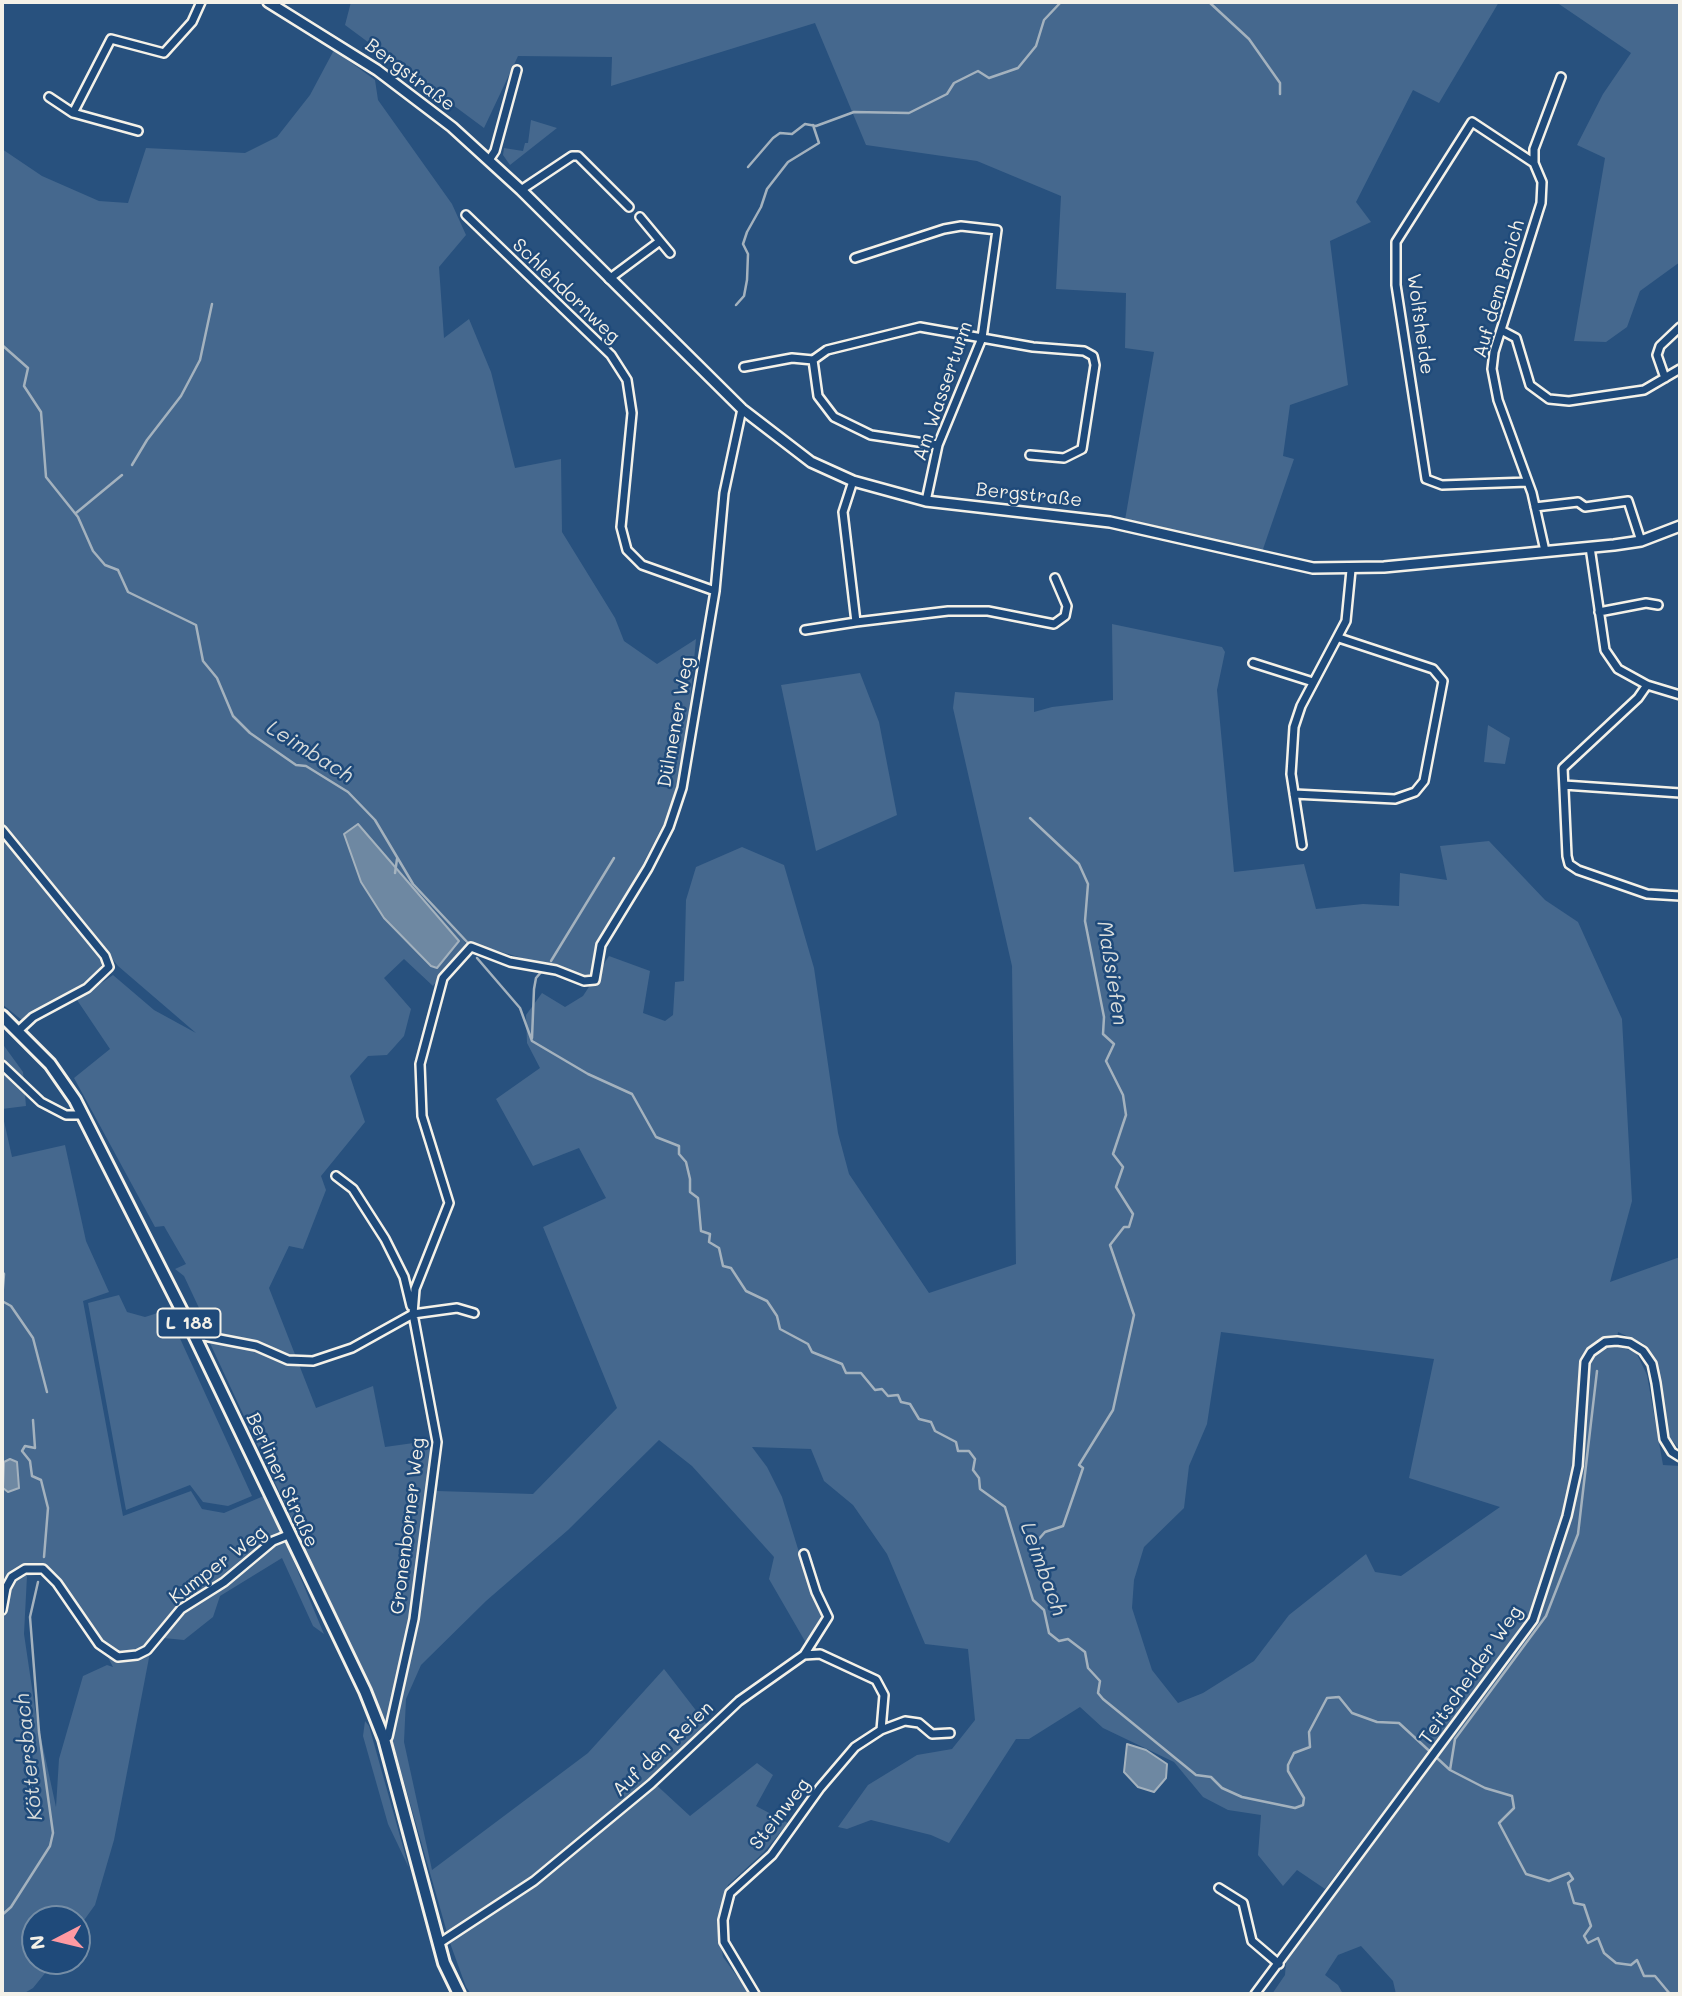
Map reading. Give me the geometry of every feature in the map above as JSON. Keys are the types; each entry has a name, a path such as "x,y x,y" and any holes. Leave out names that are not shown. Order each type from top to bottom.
{"main road":[{"name":"Berliner Straße","path":"2,1016 19,1030 57,1073 83,1115 195,1337 365,1691 384,1739 438,1944 459,1994"}],"street":[{"path":"73,113 111,39 164,53 192,22 201,2"},
{"name":"Bergstraße","path":"268,2 377,70 489,160 742,409 803,456 853,481 926,500 1110,522 1289,564 1351,570 1641,541 1680,526"},
{"path":"489,160 495,151 517,70"},
{"name":"Auf dem Broich","path":"1545,551 1528,482 1493,381 1494,352 1541,203 1542,182 1534,163 1534,149 1561,77"},
{"path":"49,97 73,113 138,131"},
{"name":"Wolfsheide","path":"1528,482 1442,485 1426,479 1407,342 1398,298 1396,242 1472,122 1534,163"},
{"path":"521,190 572,156 578,156 629,207"},
{"name":"Schlehdornweg","path":"466,215 611,355 627,380 632,413 621,527 628,550 642,565 715,591"},
{"path":"640,217 670,253"},
{"name":"Am Wasserturm","path":"855,258 944,229 961,226 997,230 982,338 938,445 926,500"},
{"path":"609,279 660,241"},
{"path":"744,367 792,358 813,360 827,350 920,327 1033,347 1084,351 1093,356 1095,378 1082,449 1064,458 1030,455"},
{"path":"1665,378 1657,355 1660,345 1680,327"},
{"path":"1501,330 1516,338 1530,385 1549,399 1569,401 1644,390 1680,369"},
{"path":"813,360 818,396 834,417 871,435 938,445"},
{"name":"Dülmener Weg","path":"473,948 510,962 556,970 584,981 595,980 601,945 648,868 669,827 682,788 715,591 724,493 742,409"},
{"path":"853,481 844,512 856,622"},
{"path":"1535,507 1578,502 1585,507 1628,501 1641,541"},
{"path":"1590,547 1605,650 1618,669 1647,685 1680,695"},
{"path":"1302,845 1290,754 1294,727 1313,682 1339,638 1349,605 1351,570"},
{"path":"805,630 948,611 988,611 1054,624 1065,616 1067,606 1055,578"},
{"path":"1599,612 1646,603 1658,605"},
{"path":"1294,794 1395,799 1415,792 1424,781 1443,681 1433,669 1339,638"},
{"path":"1253,663 1313,682"},
{"path":"1647,685 1638,698 1563,768 1569,864 1578,870 1647,894 1680,896"},
{"path":"1564,785 1680,793"},
{"path":"2,830 105,956 109,967 87,988 33,1017 19,1030"},
{"name":"Gronenborner Weg","path":"413,1314 415,1289 449,1203 422,1116 420,1065 443,978 471,947 473,948"},
{"path":"2,1065 41,1102 66,1115 83,1115"},
{"name":"Gronenborner Weg","path":"336,1176 353,1189 385,1239 404,1277 437,1442 414,1619 388,1737 384,1739"},
{"path":"195,1337 204,1336 256,1346 289,1360 313,1361 352,1348 413,1314 448,1308 474,1314"},
{"name":"Teitscheider Weg","path":"1255,1994 1533,1620 1567,1516 1578,1466 1585,1362 1591,1352 1605,1342 1617,1341 1630,1343 1643,1351 1652,1364 1664,1439 1672,1452 1680,1457"},
{"name":"Kumper Weg","path":"2,1610 6,1588 12,1577 25,1569 43,1569 57,1583 99,1644 118,1657 137,1655 147,1650 181,1609 224,1582 272,1541 288,1535"},
{"path":"804,1554 816,1592 828,1616 804,1655"},
{"path":"804,1655 820,1654 876,1680 884,1695 881,1730"},
{"name":"Auf den Reien","path":"438,1944 534,1881 651,1784 739,1701 804,1655"},
{"name":"Steinweg","path":"755,1994 730,1958 724,1942 723,1920 730,1893 772,1855 820,1788 855,1747 881,1730 913,1721 932,1734 950,1733"},
{"path":"1219,1888 1243,1903 1252,1941 1279,1965"}],"shaded area":[{"path":"351,2 1499,2 1439,103 1413,90 1356,202 1371,222 1330,241 1348,385 1290,405 1283,456 1294,459 1262,552 1125,520 1154,352 1125,348 1126,293 1056,289 1061,196 977,161 866,145 815,23 611,86 612,57 518,56 484,128 345,25"},
{"path":"1556,2 1680,2 1680,262 1640,291 1627,327 1606,342 1574,341 1605,158 1577,145 1603,94 1631,53"},
{"path":"334,50 375,80 378,100 452,204 466,235 439,267 444,338 469,319 491,372 515,468 561,459 562,532 615,618 624,641 657,664 696,639 682,788 605,938 597,974 609,956 650,971 643,1013 665,1021 673,1015 675,982 684,981 686,900 696,867 742,847 784,865 814,968 838,1133 849,1174 929,1293 1016,1264 1012,966 953,708 955,692 1034,698 1034,712 1052,707 1113,700 1112,624 1222,647 1225,652 1217,690 1234,872 1304,864 1316,909 1363,904 1399,906 1400,873 1447,880 1440,846 1489,841 1545,900 1578,922 1622,1019 1632,1201 1610,1282 1680,1257 1680,1450 1668,1435 1656,1361 1644,1344 1618,1332 1616,1346 1636,1352 1647,1375 1663,1465 1680,1466 1680,1994 1396,1994 1393,1981 1361,1946 1338,1955 1325,1975 1338,1985 1343,1994 1272,1994 1285,1975 1286,1962 1437,1758 1429,1751 1325,1889 1297,1870 1283,1886 1258,1855 1261,1815 1228,1810 1203,1797 1174,1762 1103,1728 1080,1707 1029,1739 1016,1739 949,1843 931,1835 871,1820 847,1829 838,1827 868,1785 917,1755 952,1749 975,1720 968,1649 925,1644 887,1554 853,1505 824,1481 811,1449 752,1447 767,1467 782,1497 798,1549 825,1618 820,1629 806,1643 769,1579 774,1557 692,1466 659,1440 568,1530 486,1601 421,1665 406,1699 404,1742 432,1870 588,1753 664,1669 708,1726 652,1781 690,1816 757,1763 773,1775 756,1806 788,1823 764,1852 728,1885 718,1928 723,1957 750,1994 471,1994 450,1943 390,1733 395,1693 387,1723 195,1311 199,1308 184,1276 175,1269 186,1264 164,1226 155,1227 74,1078 110,1049 77,1000 113,975 154,1010 196,1033 118,966 2,824 2,149 42,176 99,201 128,203 146,148 245,153 277,137 310,95","holes":["464,941 556,968 584,981 596,975 583,996 565,1007 542,993 526,1015 527,1043 540,1068 496,1099 533,1166 579,1148 606,1198 543,1227 617,1408 533,1494 437,1491 442,1439 385,1447 373,1386 316,1408 269,1288 289,1246 303,1249 326,1190 321,1176 365,1122 350,1076 368,1056 387,1055 404,1036 411,1009 384,978 404,959 433,986 467,945","1221,1332 1434,1359 1409,1478 1500,1507 1401,1576 1375,1572 1366,1554 1289,1615 1254,1661 1203,1693 1178,1703 1152,1670 1132,1608 1134,1580 1144,1547 1184,1508 1189,1466 1207,1424"]},
{"path":"531,120 557,128 510,165 503,155 504,148 523,151 525,143 528,143"},
{"path":"860,673 879,722 897,815 816,851 781,685"},
{"path":"1488,725 1510,738 1505,764 1484,762"},
{"path":"358,824 459,941 437,968 431,966 384,918 361,882 344,834"},
{"path":"2,836 102,962 99,973 23,1021 2,1004"},
{"path":"2,1043 23,1072 26,1106 2,1109"},
{"path":"2,1112 12,1157 65,1145 86,1241 109,1292 83,1301 123,1516 191,1491 202,1509 224,1513 266,1495 324,1634 313,1626 282,1558 220,1596 213,1617 184,1640 153,1637 114,1840 95,1905 91,1911 91,1905 21,1905 21,1975 44,1975 33,1988 23,1994 2,1994","holes":["54,1573 97,1636 113,1667 107,1665 83,1676 59,1759 56,1807 36,1715 24,1634 27,1576"]},
{"path":"119,1295 127,1312 145,1317 167,1310 252,1496 228,1506 203,1502 190,1485 126,1510 88,1303"},
{"path":"10,1459 17,1462 19,1488 8,1492 3,1488 4,1462"},
{"path":"365,1721 369,1726 409,1868 388,1824 363,1736"},
{"path":"1127,1744 1146,1750 1167,1764 1166,1778 1154,1792 1138,1787 1124,1772"}],"waterway":[{"path":"748,167 780,133 792,134 805,124 816,126 854,112 909,113 947,94 954,83 978,71 989,78 1018,68 1036,46 1044,20 1061,2"},
{"path":"1209,2 1249,39 1280,83 1280,94"},
{"path":"736,305 744,296 747,280 748,254 743,244 747,232 761,207 767,189 788,162 819,143 813,125"},
{"path":"132,465 147,440 181,396 200,360 212,304"},
{"name":"Leimbach","path":"2,345 28,368 24,386 41,412 46,477 78,517 93,551 105,565 118,570 128,592 196,625 203,661 217,678 233,716 250,733 296,765 306,766 348,792 375,820 413,884 468,943"},
{"path":"76,513 122,475"},
{"name":"Maßsiefen","path":"1030,818 1079,864 1088,884 1085,921 1104,1017 1103,1034 1114,1044 1106,1061 1123,1095 1126,1115 1113,1154 1123,1167 1116,1187 1133,1214 1129,1227 1124,1227 1110,1245 1134,1315 1113,1410 1079,1465 1083,1468 1063,1526 1045,1532 1031,1548"},
{"path":"551,961 614,858"},
{"name":"Leimbach","path":"395,873 397,859"},
{"name":"Leimbach","path":"477,958 520,1008 532,1041 588,1074 632,1094 656,1137 679,1146 679,1154 686,1162 690,1192 698,1198 701,1231 710,1234 709,1242 719,1248 723,1266 731,1268 746,1291 767,1301 777,1316 780,1329 808,1344 812,1352 842,1364 846,1373 861,1373 875,1390 882,1389 888,1396 898,1395 901,1402 910,1404 919,1419 931,1422 935,1431 956,1442 958,1451 969,1451 975,1459 973,1470 979,1478 980,1489 1005,1507 1033,1600 1044,1610 1049,1633 1059,1641 1068,1639 1085,1652 1088,1668 1100,1681 1098,1693 1103,1699 1196,1775 1211,1777 1222,1788 1242,1797 1295,1808 1303,1805 1304,1798 1288,1771 1288,1765 1294,1753 1310,1747 1309,1732 1327,1698 1339,1697 1352,1713 1377,1722 1399,1723 1450,1770 1485,1788 1512,1796 1514,1808 1499,1823 1526,1874 1549,1881 1569,1873 1573,1879 1568,1883 1574,1903 1584,1905 1591,1926 1584,1936 1588,1943 1598,1938 1604,1953 1616,1963 1631,1965 1637,1960 1644,1976 1655,1976 1670,1994"},
{"path":"532,1038 534,989 536,978 542,971"},
{"name":"Köttersbach","path":"2,1272 2,1299"},
{"name":"Köttersbach","path":"2,1301 11,1306 33,1338 47,1392"},
{"path":"1450,1770 1455,1739 1546,1616 1578,1534 1597,1371"},
{"name":"Köttersbach","path":"33,1420 35,1448 25,1446 22,1451 30,1461 32,1476 41,1480 48,1508 44,1557"},
{"name":"Köttersbach","path":"2,1915 11,1907 50,1846 53,1833 39,1732 30,1617 38,1582"}]}
